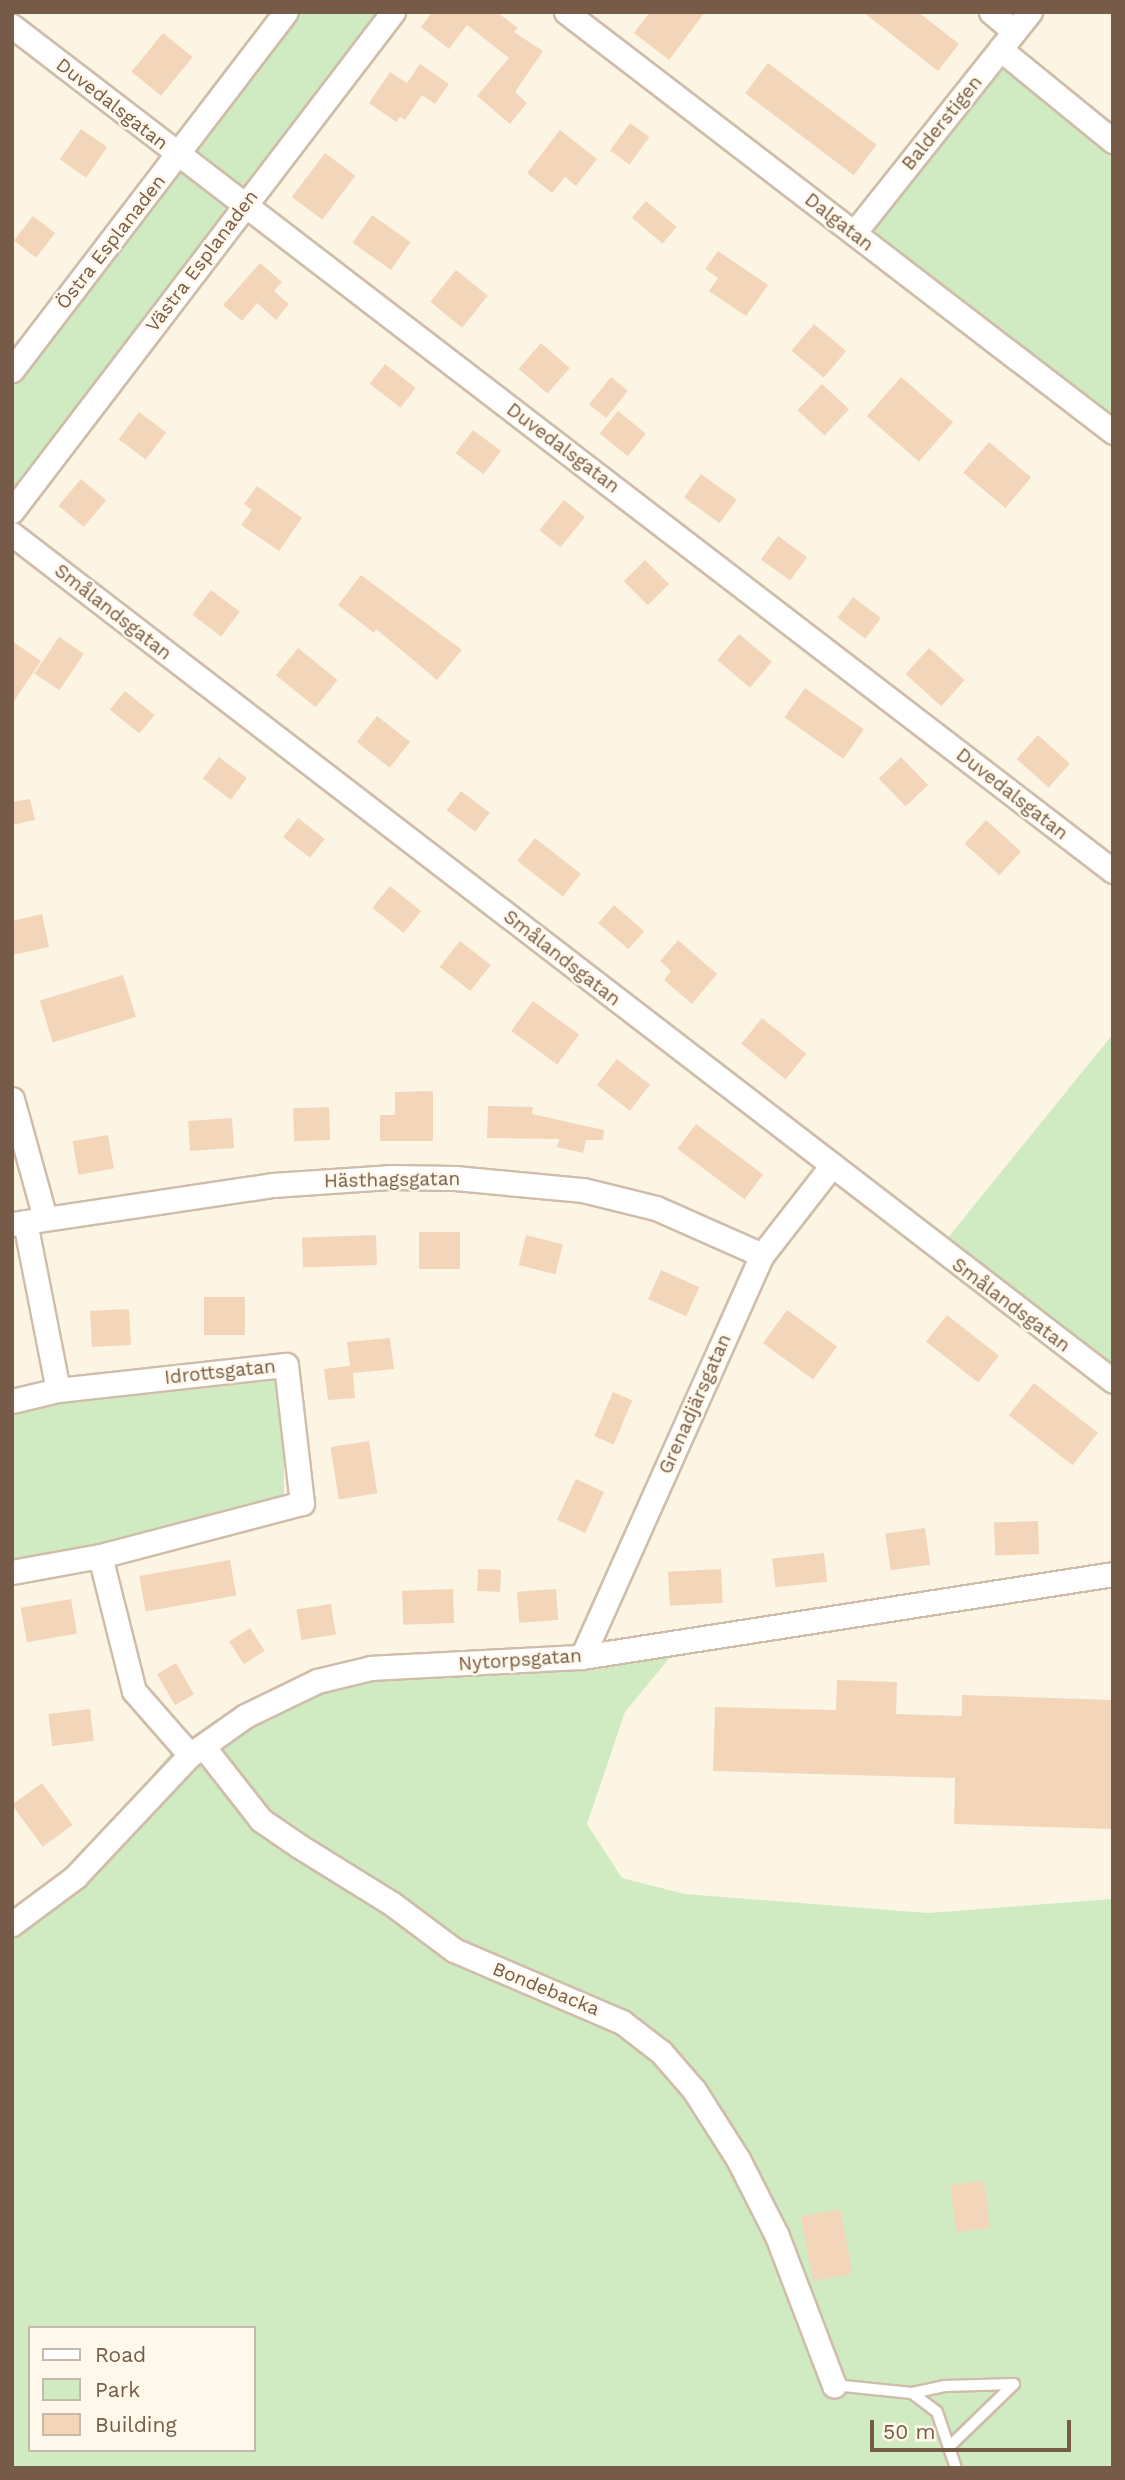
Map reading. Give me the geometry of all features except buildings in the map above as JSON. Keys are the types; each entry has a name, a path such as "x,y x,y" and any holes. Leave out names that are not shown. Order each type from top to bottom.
{"street":[{"name":"Östra Esplanaden","path":"12,370 286,12"},
{"name":"Västra Esplanaden","path":"12,511 393,12"},
{"name":"Dalgatan","path":"566,12 1113,432"},
{"path":"991,12 1007,40 1113,141"},
{"name":"Balderstigen","path":"854,233 1030,12"},
{"name":"Duvedalsgatan","path":"12,26 1113,871"},
{"name":"Smålandsgatan","path":"12,534 1113,1381"},
{"path":"12,1099 27,1222 58,1390"},
{"name":"Grenadjärsgatan","path":"582,1657 762,1255 832,1165"},
{"name":"Hästhagsgatan","path":"27,1222 273,1185 389,1177 455,1178 583,1190 656,1208 762,1255"},
{"name":"Idrottsgatan","path":"12,1401 58,1390 286,1365 302,1503 100,1556 12,1572"},
{"path":"100,1556 134,1690 197,1751"},
{"name":"Nytorpsgatan","path":"12,1924 75,1877 197,1751 277,1698 344,1675 371,1668 582,1657 1113,1574"},
{"name":"Bondebacka","path":"197,1751 261,1820 391,1903 454,1950 599,2010 661,2052 694,2090 738,2159 777,2236 834,2385"}],"lane":[{"path":"834,2385 912,2393 944,2386 1014,2384 951,2444"},
{"path":"912,2393 937,2412 951,2444 956,2468"}],"green space":[{"path":"272,12 383,12 12,500 12,359"},
{"path":"993,42 1113,149 1113,442 840,230"},
{"path":"1113,1034 1113,1376 937,1251"},
{"path":"284,1365 284,1496 12,1569 12,1402"},
{"path":"681,1644 625,1712 587,1824 622,1878 685,1894 928,1913 1113,1899 1113,2468 12,2468 12,1909 85,1853 176,1747 236,1706 326,1670"}]}
